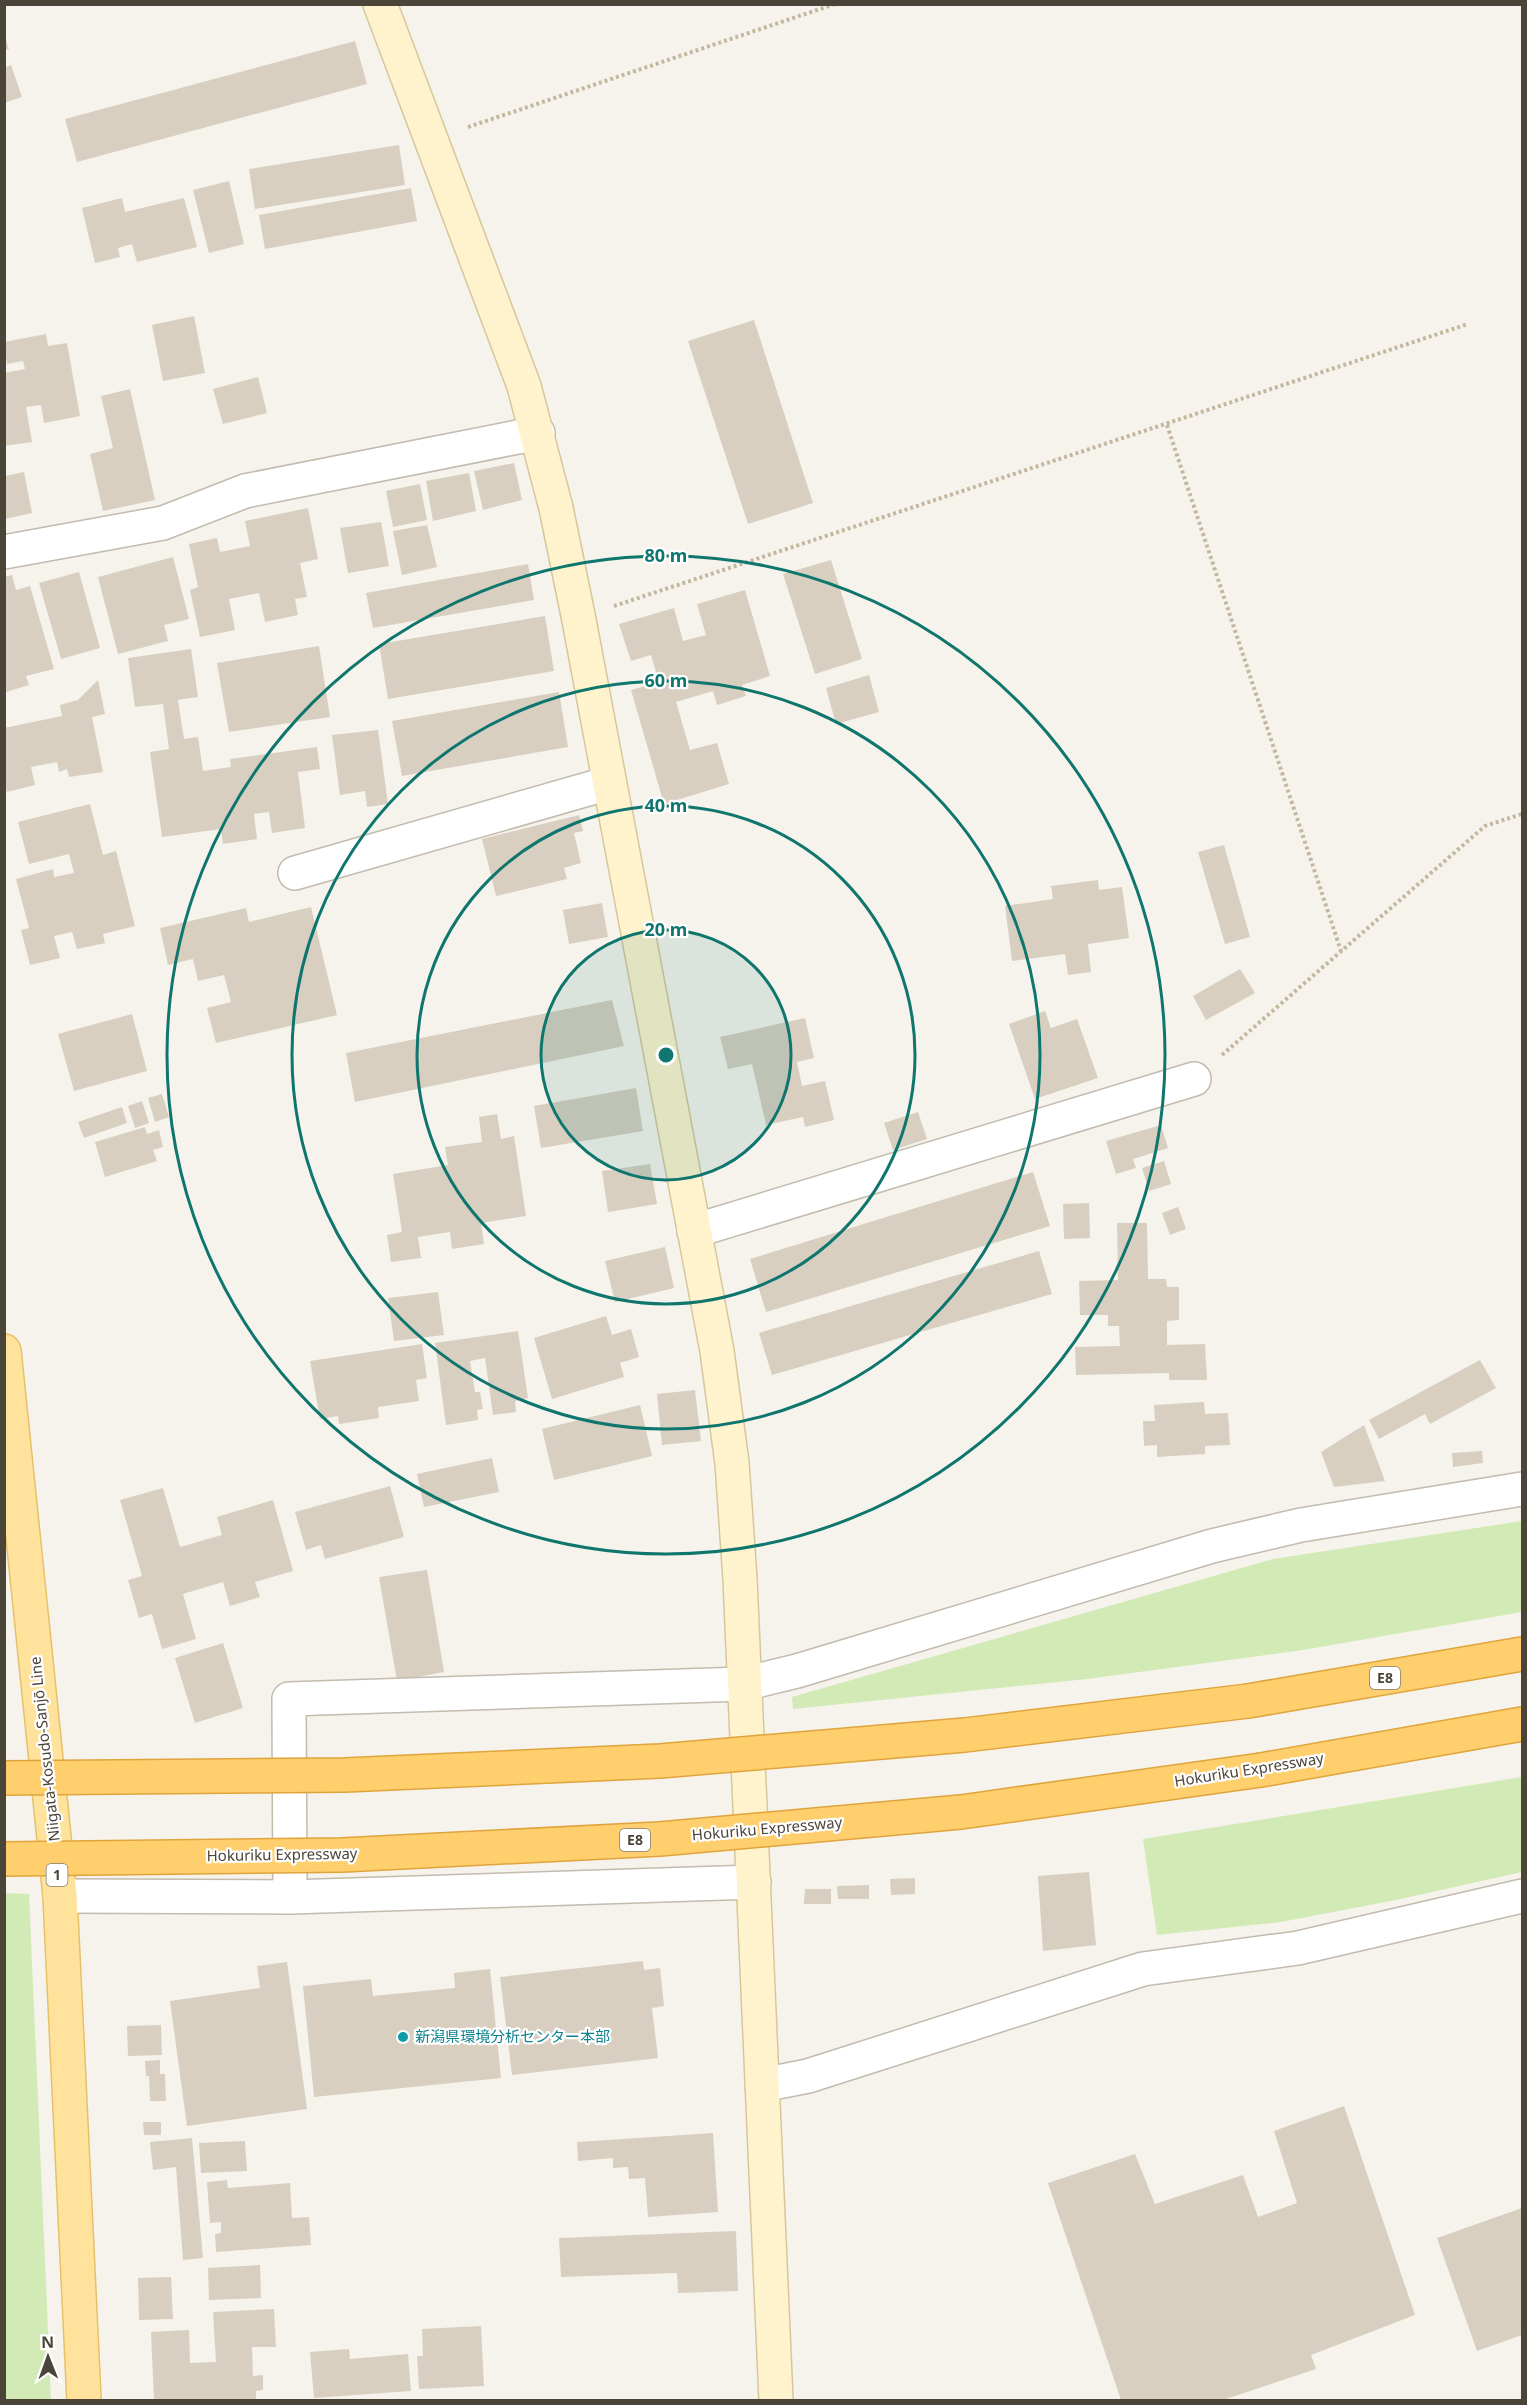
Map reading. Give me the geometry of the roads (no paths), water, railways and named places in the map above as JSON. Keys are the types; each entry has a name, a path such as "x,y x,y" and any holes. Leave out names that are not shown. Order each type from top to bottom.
{"highway":[{"name":"E8","path":"4,1778 345,1775 660,1761 965,1735 1248,1701 1522,1654"},
{"name":"Hokuriku Expressway","path":"4,1859 342,1855 660,1839 961,1812 1261,1770 1522,1724"}],"main road":[{"name":"Niigata-Kosudo-Sanjō Line","path":"4,1351 60,1896 84,2400"}],"street":[{"path":"380,4 524,386 538,433 578,615 717,1351 732,1463 740,1579 776,2400"},
{"path":"4,552 164,523 245,491 538,433"},
{"path":"295,873 609,783"},
{"path":"694,1231 1194,1079"},
{"path":"290,1897 289,1699 744,1684 797,1671 1212,1546 1301,1525 1522,1489"},
{"path":"60,1896 290,1897 754,1882"},
{"path":"762,2085 808,2076 1143,1969 1298,1948 1522,1896"}],"place":[{"name":"新潟県環境分析センター本部","path":"403,2037"}]}
